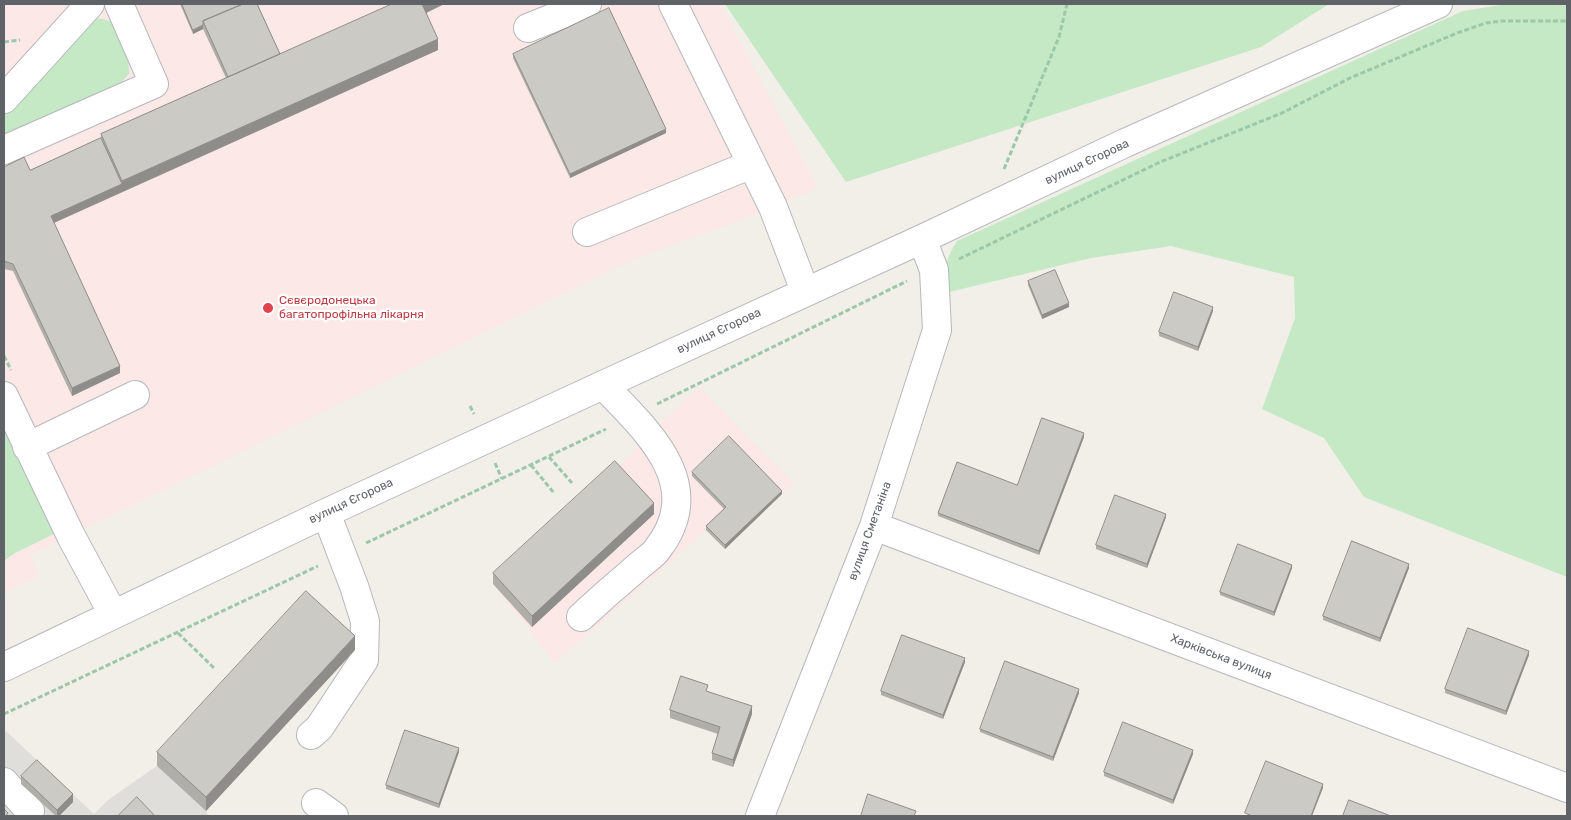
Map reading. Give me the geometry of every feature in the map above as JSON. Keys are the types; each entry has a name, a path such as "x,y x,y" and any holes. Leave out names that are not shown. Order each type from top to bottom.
{"street":[{"path":"4,99 90,4"},
{"path":"4,150 154,84 119,4"},
{"path":"528,28 587,4"},
{"path":"673,4 773,207 806,291"},
{"name":"вулиця Єгорова","path":"4,667 326,513 806,291 922,240 1125,144 1438,4"},
{"path":"587,232 752,164"},
{"name":"вулиця Сметаніна","path":"760,816 874,526 937,330 934,270 922,240"},
{"path":"581,617 656,550 675,517 676,490 669,463 632,416 603,385"},
{"path":"27,447 134,395"},
{"path":"4,396 27,447 113,614"},
{"path":"311,735 319,728 364,660 365,621 326,513"},
{"name":"Харківська вулиця","path":"874,526 1567,788"},
{"path":"4,782 30,811"}],"path":[{"path":"984,210 1011,153 1059,37 1067,4"},
{"path":"4,714 531,466 891,288 934,270 1158,163 1282,113 1350,78 1457,33 1486,23 1501,21 1567,21"},
{"path":"549,457 572,483"},
{"path":"531,466 554,493"},
{"path":"178,632 215,669"}],"shaded area":[{"name":"Сєвєродонецька багатопрофiльна лiкарня","path":"4,4 720,4 818,188 762,212 630,261 31,555 37,577 4,593"},
{"path":"699,387 795,484 782,494 706,530 555,663 493,584 615,472 648,435"},
{"path":"6,731 94,814 109,799 157,766 206,811 208,816 4,816 4,733"}],"green space":[{"path":"725,4 1329,4 1261,47 846,182"},
{"path":"1508,4 1567,4 1567,577 1364,497 1324,438 1262,409 1295,318 1294,277 1171,246 1091,258 949,292 946,266 950,253 957,241 1463,11"},
{"path":"98,18 110,21 118,33 126,53 129,74 117,87 4,142 4,113 61,45"},
{"path":"4,420 58,532 15,553 4,561"}],"building":[{"path":"182,4 243,4 203,21 203,25 193,30"},
{"path":"243,4 257,4 280,54 228,77 203,21"},
{"path":"392,4 422,4 438,39 122,181 101,134"},
{"path":"609,8 666,129 570,174 513,54"},
{"path":"101,138 122,184 51,216 120,366 72,388 13,264 4,261 4,167 24,157 30,170"},
{"path":"1055,270 1069,303 1042,315 1028,281"},
{"path":"1174,292 1213,307 1198,347 1159,332"},
{"path":"1042,418 1084,433 1039,551 938,513 957,462 1017,485"},
{"path":"729,436 782,491 725,545 706,526 726,507 692,472"},
{"path":"615,461 654,503 532,616 493,573"},
{"path":"1115,495 1166,514 1147,564 1096,545"},
{"path":"1352,541 1409,564 1380,638 1323,616"},
{"path":"1238,544 1292,565 1274,612 1220,592"},
{"path":"306,591 355,636 206,797 157,752"},
{"path":"1468,628 1529,651 1506,711 1445,689"},
{"path":"902,635 965,658 943,715 881,691"},
{"path":"1005,661 1079,689 1053,757 980,729"},
{"path":"681,676 708,685 706,691 752,706 733,760 712,753 720,727 670,710"},
{"path":"1123,722 1193,750 1173,800 1104,772"},
{"path":"405,730 459,748 439,804 386,785"},
{"path":"37,760 73,794 57,810 21,776"},
{"path":"1266,761 1323,784 1311,816 1252,816 1245,813"},
{"path":"868,794 916,811 914,816 861,816"},
{"path":"137,797 155,816 118,816"},
{"path":"1349,800 1391,816 1343,816"},
{"path":"4,809 8,813 6,816 4,816"}],"place":[{"name":"Сєвєродонецька багатопрофiльна лiкарня","path":"268,308"}]}
